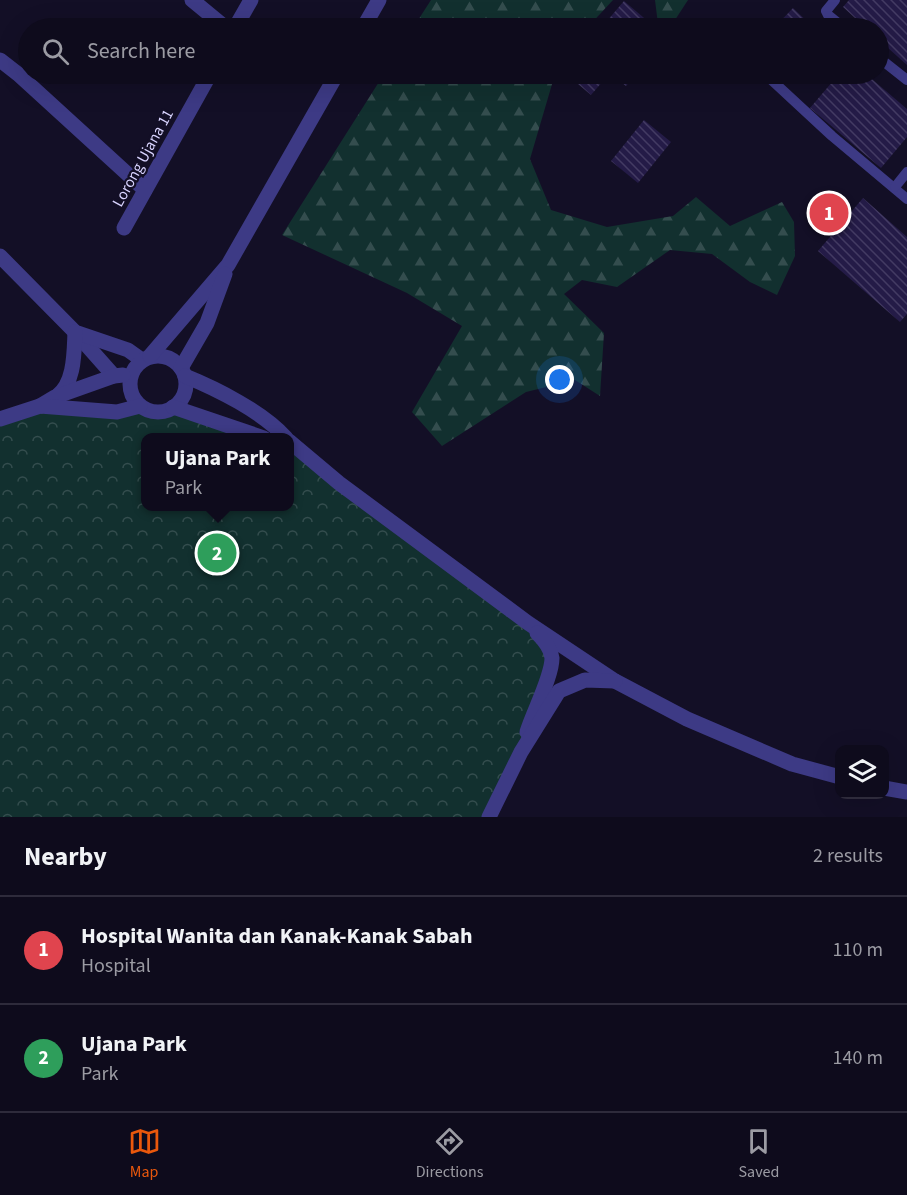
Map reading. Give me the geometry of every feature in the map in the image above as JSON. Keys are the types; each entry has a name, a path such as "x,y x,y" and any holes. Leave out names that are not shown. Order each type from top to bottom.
{"street":[{"path":"192,0 214,18"},
{"path":"241,18 251,0"},
{"path":"369,18 379,0"},
{"path":"0,60 18,74"},
{"path":"29,84 145,190"},
{"name":"Lorong Ujana 11","path":"124,228 204,84"},
{"path":"173,407 184,393 183,372 207,323 228,265 331,84"},
{"path":"0,256 75,332 114,376"},
{"path":"228,265 131,374 130,392 140,406 156,412 173,407 249,433"},
{"path":"75,332 146,358 159,355 168,357 183,372 224,393 270,423 280,433"},
{"path":"0,418 40,406 63,392 71,374 75,332"},
{"path":"55,397 114,376 131,374"},
{"path":"40,406 117,412 140,406"},
{"path":"294,446 339,483 528,623 615,681 687,719 792,764 835,776"},
{"path":"521,753 552,657 546,642 528,623"},
{"path":"489,817 521,753 559,691 585,680 615,681"},
{"path":"889,789 907,792"}],"lane":[{"path":"832,18 826,11 835,0"},
{"path":"889,65 907,80"},
{"path":"776,84 832,136 907,199"},
{"path":"895,187 907,172"}],"green space":[{"path":"431,0 613,0 596,18 419,18"},
{"path":"655,0 688,0 676,18 657,18"},
{"path":"378,84 552,84 530,159 551,210 607,227 673,216 696,197 730,226 782,202 794,222 795,256 777,295 750,282 712,254 670,250 617,287 582,280 564,294 604,333 600,396 575,380 526,392 442,446 412,412 462,326 407,293 282,235"},
{"path":"140,406 156,411 173,407 252,433 141,433 141,511 294,511 294,449 546,642 547,677 489,817 0,817 0,419 27,409"}],"building":[{"path":"849,0 907,0 907,65 889,49 889,18 855,18 843,7"},
{"path":"624,1 644,18 610,18"},
{"path":"793,8 804,18 784,18"},
{"path":"578,84 600,84 591,95"},
{"path":"830,84 878,84 907,109 907,137 881,168 810,108"},
{"path":"644,120 671,142 638,183 611,161"},
{"path":"863,198 907,237 907,314 900,322 818,251"}],"place":[{"name":"Hospital Wanita dan Kanak-Kanak Sabah","path":"829,213"},
{"name":"Ujana Park","path":"217,553"}]}
